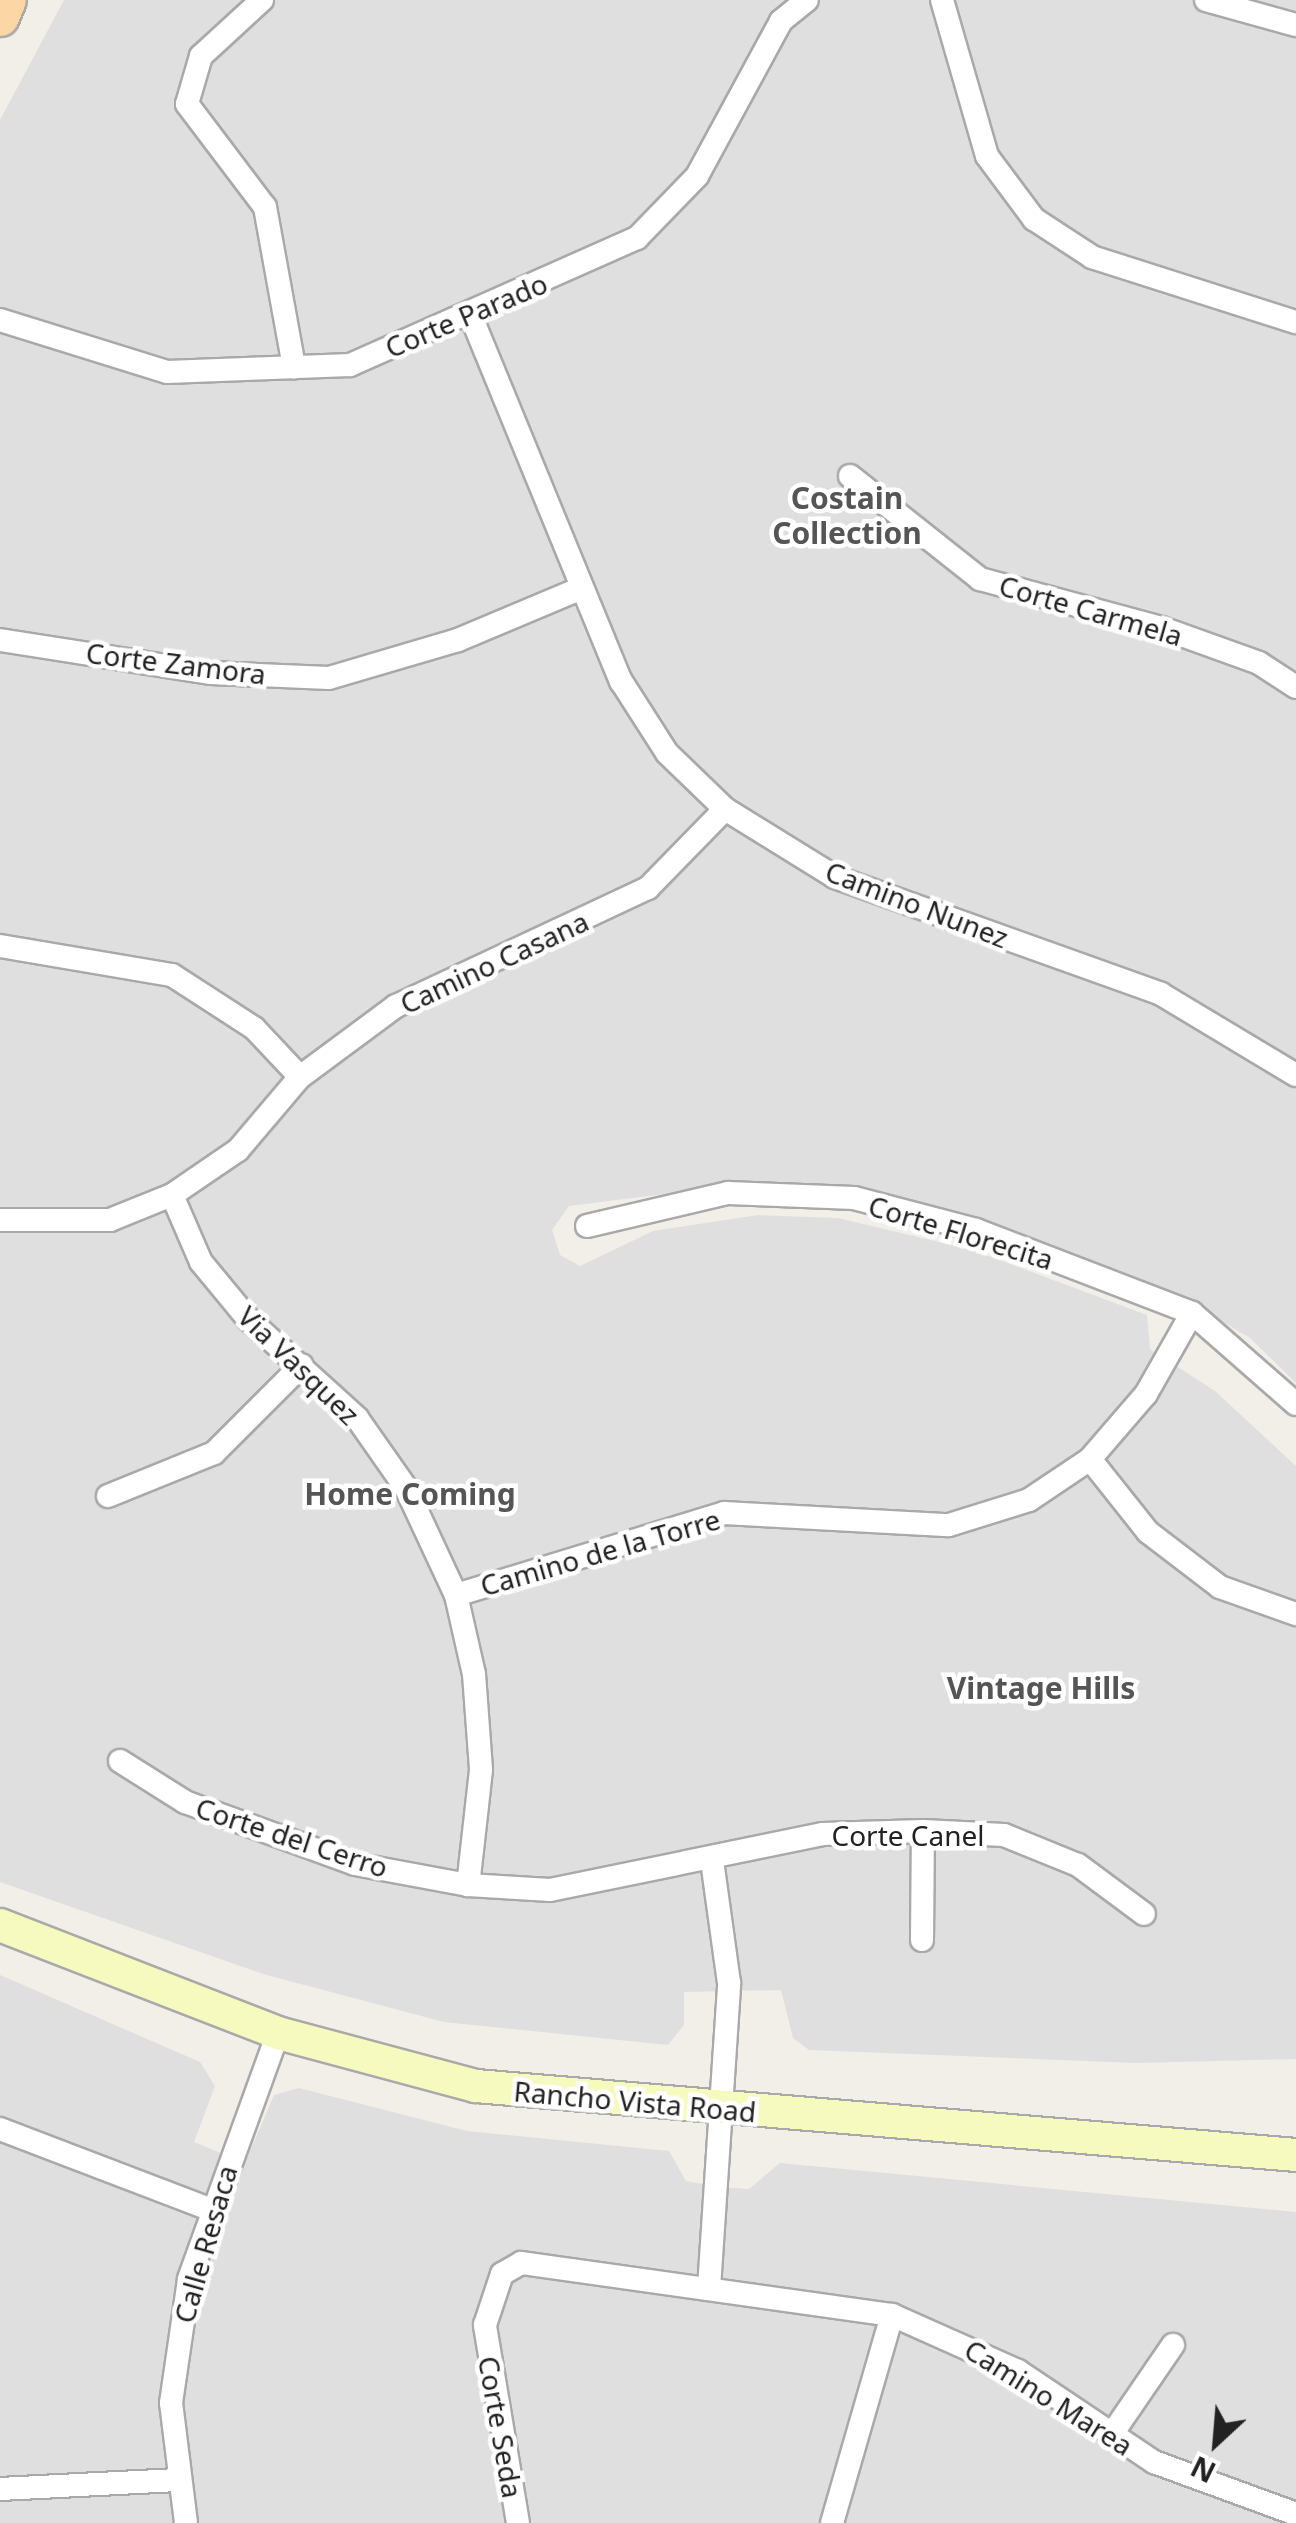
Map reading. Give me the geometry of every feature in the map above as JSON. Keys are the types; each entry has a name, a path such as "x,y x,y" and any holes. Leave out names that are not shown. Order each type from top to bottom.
{"main road":[{"path":"0,17 7,0"},
{"name":"Rancho Vista Road","path":"0,1925 278,2033 476,2086 724,2110 1296,2155"}],"street":[{"path":"262,0 200,56 187,104 265,207 294,367"},
{"name":"Corte Parado","path":"0,320 166,372 350,365 471,316 637,238 697,176 781,21 808,0"},
{"path":"942,0 988,156 1034,219 1092,257 1296,322"},
{"path":"1206,0 1296,26"},
{"name":"Camino Nunez","path":"471,316 578,590 667,754 725,810 835,877 1160,994 1296,1075"},
{"name":"Corte Carmela","path":"850,476 980,579 1162,628 1296,687"},
{"name":"Corte Zamora","path":"0,640 211,673 329,678 458,640 578,590"},
{"name":"Camino Casana","path":"0,1220 110,1220 172,1195 238,1150 300,1076 396,1006 648,888 725,810"},
{"path":"0,946 172,976 254,1028 300,1076"},
{"name":"Corte Florecita","path":"587,1226 728,1193 854,1198 976,1230 1192,1313 1296,1404"},
{"name":"Via Vasquez","path":"172,1195 201,1262 357,1418 406,1488 456,1595 474,1674 481,1770 468,1885"},
{"name":"Camino de la Torre","path":"456,1595 724,1513 949,1525 1029,1500 1090,1459 1146,1394 1192,1313"},
{"path":"108,1496 214,1453 302,1365"},
{"path":"1090,1459 1148,1532 1220,1587 1296,1614"},
{"name":"Corte del Cerro","path":"120,1761 185,1802 356,1864 468,1885 550,1890 712,1860"},
{"path":"922,1940 923,1831"},
{"name":"Corte Canel","path":"712,1860 823,1834 923,1831 1004,1835 1078,1865 1144,1914"},
{"path":"709,2288 724,2110 729,1983 712,1860"},
{"name":"Calle Resaca","path":"186,2523 177,2480 176,2345 210,2209 278,2033"},
{"path":"0,2129 210,2209"},
{"name":"Camino Marea","path":"502,2274 522,2262 892,2315 1018,2371 1112,2434 1200,2484 1296,2514"},
{"name":"Corte Seda","path":"502,2274 485,2325 518,2523"},
{"path":"832,2523 892,2315"},
{"path":"1112,2434 1173,2345"},
{"path":"0,2489 177,2480"}],"shaded area":[{"path":"64,0 1296,0 1296,1383 1250,1338 1171,1291 876,1193 704,1189 569,1206 552,1230 560,1255 580,1266 653,1231 758,1215 838,1218 973,1250 1147,1315 1150,1349 1215,1391 1296,1466 1296,2059 1137,2063 809,2050 793,2038 781,1990 684,1992 684,2025 668,2045 444,2022 263,1974 0,1882 0,120"},
{"path":"0,1975 200,2062 215,2086 194,2142 245,2163 274,2095 299,2088 467,2131 669,2151 686,2181 718,2187 749,2189 780,2163 1296,2212 1296,2523 0,2523"}],"district":[{"name":"Costain Collection","path":"847,515"},
{"name":"Home Coming","path":"410,1494"},
{"name":"Vintage Hills","path":"1041,1688"}]}
